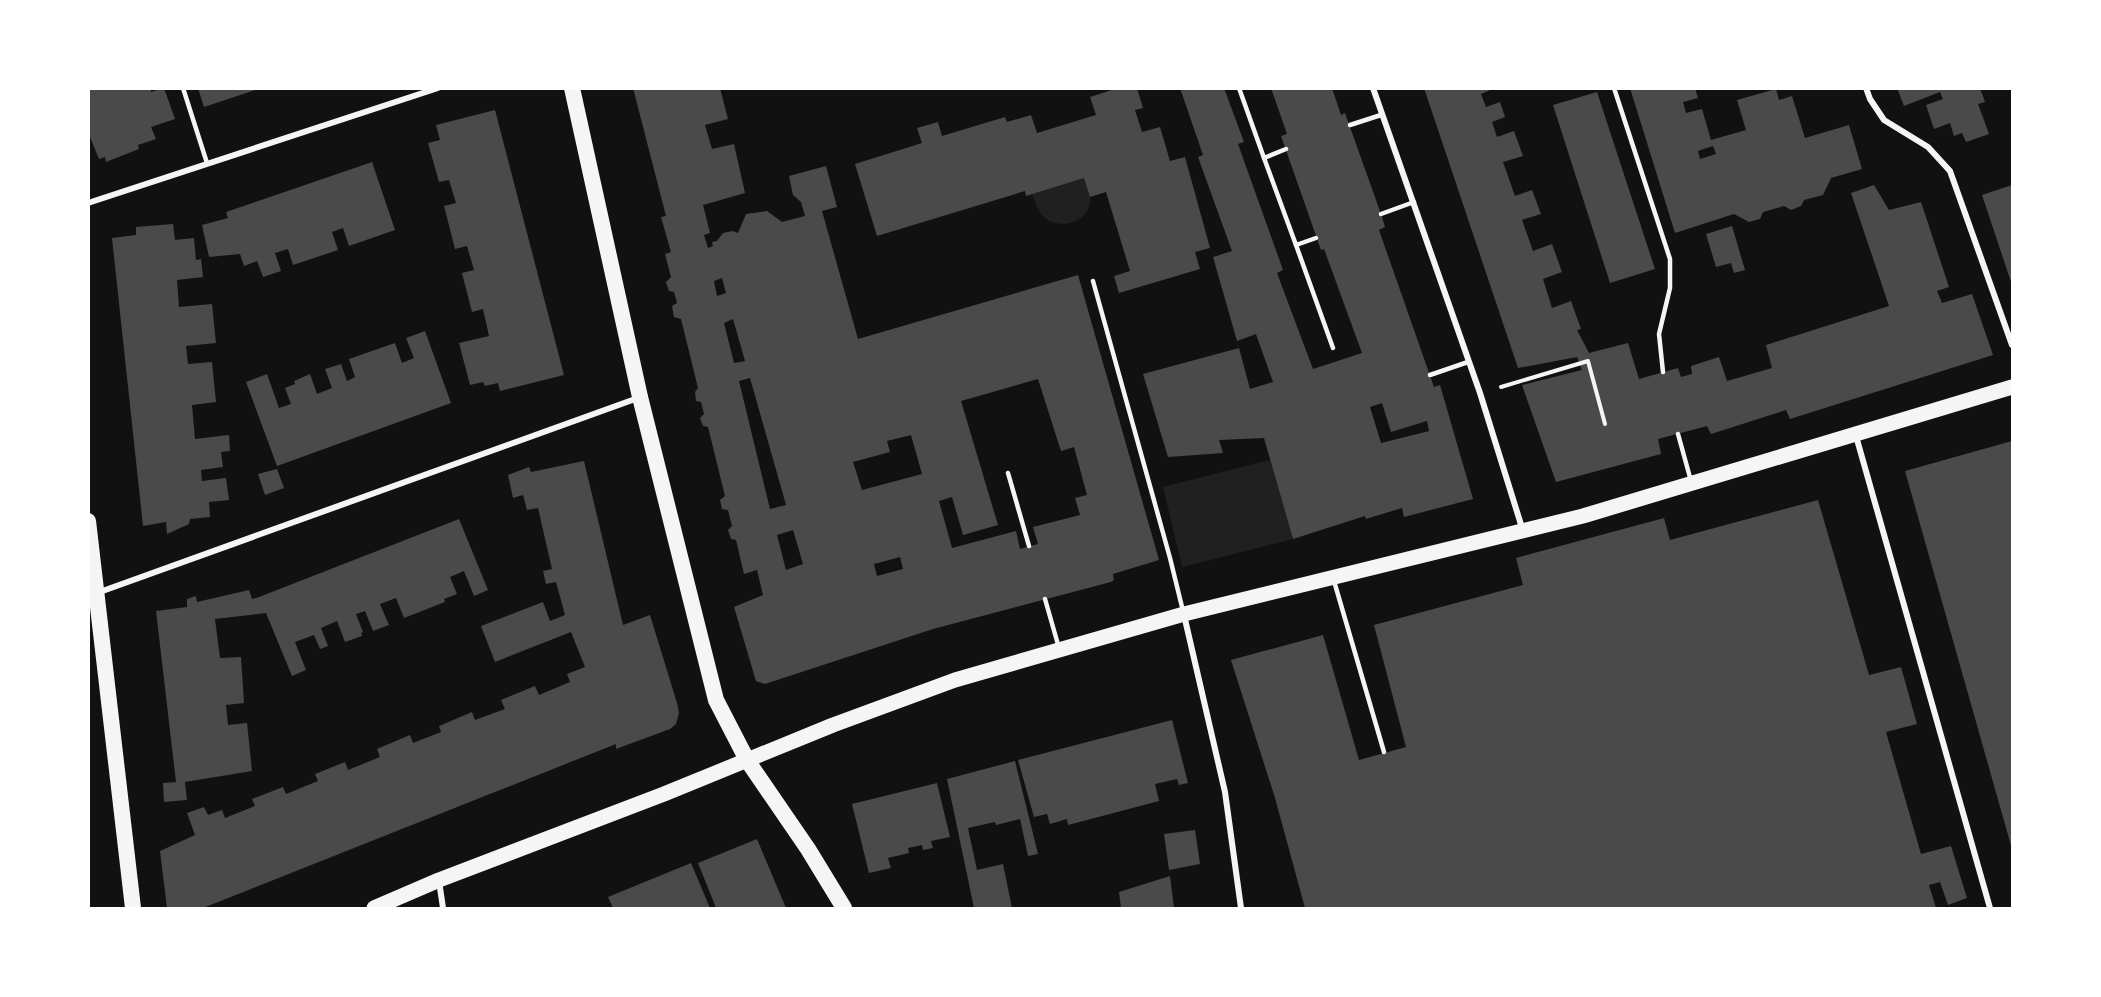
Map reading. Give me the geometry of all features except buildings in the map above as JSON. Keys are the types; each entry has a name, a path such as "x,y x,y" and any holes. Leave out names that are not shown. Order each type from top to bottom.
{"highway":[{"path":"572,88 640,397 717,700 747,760 784,813 844,909"},
{"path":"88,521 133,909"}],"main road":[{"path":"374,909 439,880 747,760 833,724 955,680 1184,614 1523,531 1692,485 2013,387"}],"street":[{"path":"88,203 438,88"},
{"path":"1373,88 1414,202 1523,531"},
{"path":"1866,88 1870,99 1884,120 1928,147 1950,171 2013,345"},
{"path":"96,593 640,397"},
{"path":"1856,435 1990,909"},
{"path":"1184,614 1225,792 1241,909"},
{"path":"439,880 443,909"}],"lane":[{"path":"183,88 207,163"},
{"path":"1239,88 1333,348"},
{"path":"1614,88 1670,259 1670,288 1659,334 1663,372"},
{"path":"1350,125 1381,115"},
{"path":"1264,158 1286,149"},
{"path":"1380,214 1414,202"},
{"path":"1296,245 1316,238"},
{"path":"1093,281 1184,614"},
{"path":"1431,375 1468,362"},
{"path":"1678,434 1692,485"},
{"path":"1008,473 1029,546"},
{"path":"1333,578 1384,752"},
{"path":"1045,599 1059,650"}],"path":[{"path":"1526,380 1588,361 1605,424"}],"shaded area":[{"path":"1084,178 1090,197 1086,213 1073,222 1065,224 1049,220 1042,215 1032,194"},
{"path":"1270,460 1293,539 1182,567 1163,487"}]}
